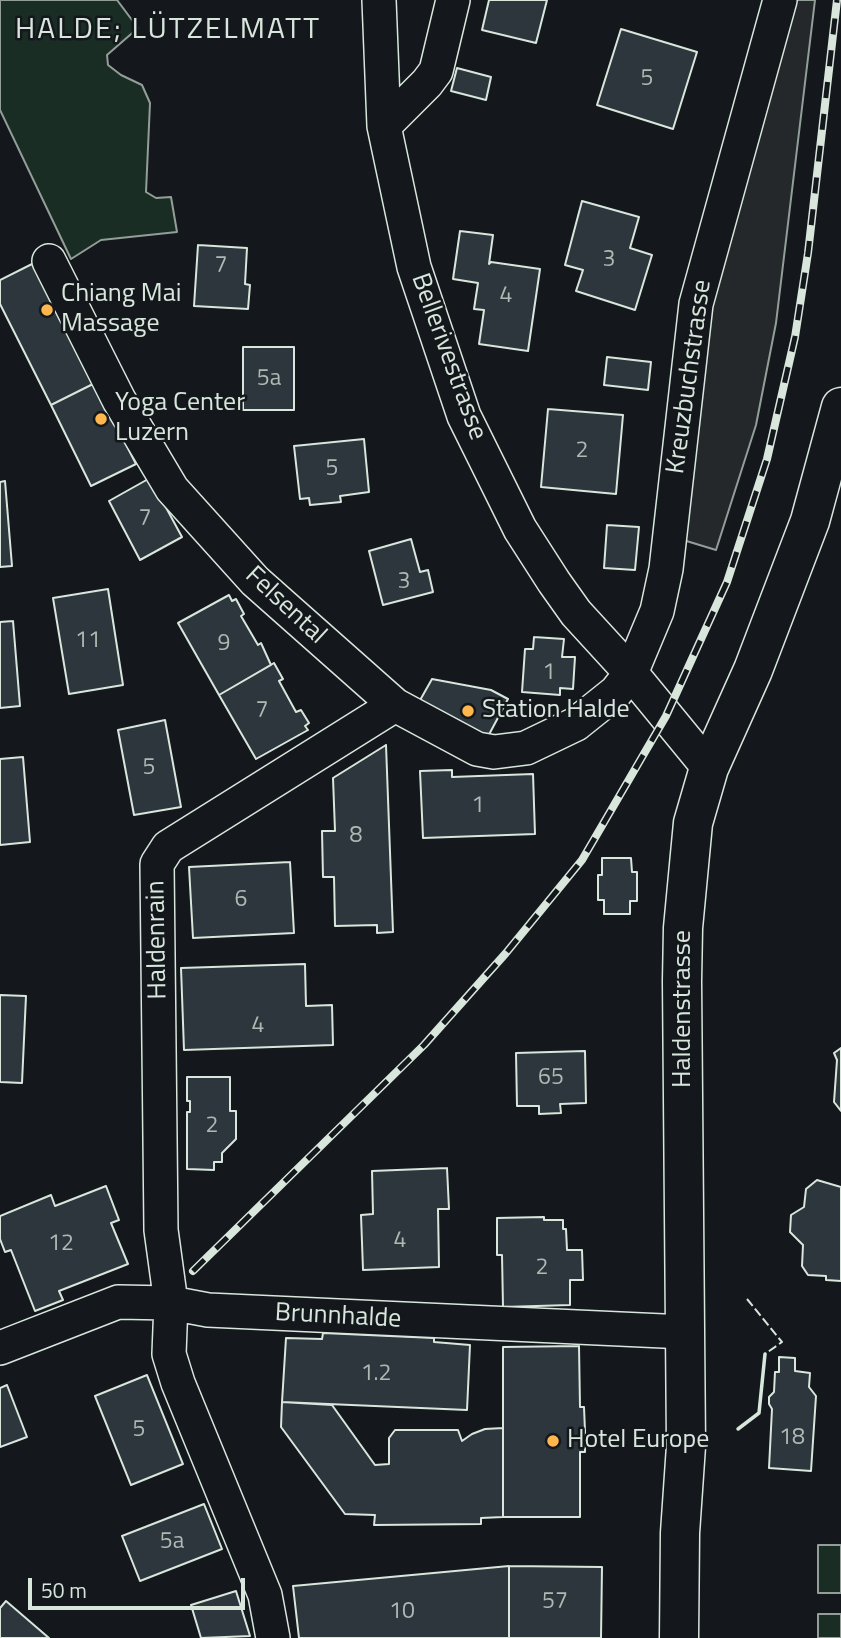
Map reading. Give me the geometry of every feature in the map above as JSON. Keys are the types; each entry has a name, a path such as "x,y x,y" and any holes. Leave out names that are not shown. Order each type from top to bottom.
{"main road":[{"name":"Haldenstrasse","path":"679,1638 680,1533 686,1446 683,928 693,823 709,768 753,670 810,521 841,407"}],"street":[{"name":"Bellerivestrasse","path":"379,0 384,126 414,267 464,416 520,529 554,582 576,613 631,673 709,768"},
{"path":"384,126 436,71 453,0"},
{"name":"Kreuzbuchstrasse","path":"631,673 657,611 664,579 695,304 780,0"},
{"name":"Felsental","path":"49,261 119,400 172,489 255,581 395,705 477,749 510,752 526,748 576,724 616,692 631,673"},
{"name":"Haldenrain","path":"274,1638 265,1595 178,1383 169,1354 171,1303 162,1230 157,864 168,847 395,705"},
{"name":"Brunnhalde","path":"0,1348 118,1302 171,1303 208,1310 685,1332"}],"green space":[{"path":"0,0 117,0 138,28 107,55 108,65 142,85 150,103 146,192 156,198 171,197 177,232 101,240 71,259 0,110"},
{"path":"818,1545 841,1545 841,1593 818,1593"},
{"path":"818,1614 841,1614 841,1638 818,1638"}],"shaded area":[{"path":"780,0 815,0 776,323 756,425 716,550 670,536 677,465"}],"building":[{"path":"489,0 547,0 536,43 482,30"},
{"path":"621,29 697,52 673,129 597,105"},
{"path":"457,68 491,77 486,100 451,91"},
{"path":"582,201 639,217 630,248 652,255 635,310 576,291 583,270 565,265"},
{"path":"460,231 493,235 489,264 491,262 540,269 528,351 479,344 484,310 474,309 478,283 453,279"},
{"path":"198,245 247,248 245,284 250,285 248,309 194,306"},
{"path":"34,263 95,383 51,405 0,304 0,280"},
{"path":"243,347 294,347 294,410 243,410"},
{"path":"607,357 651,362 648,390 604,385"},
{"path":"95,383 136,464 91,486 51,405"},
{"path":"548,409 623,415 616,494 541,487"},
{"path":"364,439 369,492 340,496 341,502 310,505 309,498 300,499 294,446"},
{"path":"150,478 182,537 140,560 109,501"},
{"path":"5,481 12,566 0,567 0,482"},
{"path":"607,525 639,527 635,570 604,568"},
{"path":"411,539 420,572 428,570 433,592 383,605 369,551"},
{"path":"108,589 123,685 69,694 53,598"},
{"path":"229,595 232,601 236,599 244,614 241,616 258,645 261,643 271,665 219,695 178,623"},
{"path":"13,621 20,706 0,708 0,622"},
{"path":"534,637 564,639 562,657 575,657 573,689 560,688 560,695 522,692 525,649 533,649"},
{"path":"274,663 283,679 279,681 296,712 301,710 309,723 305,726 308,730 256,759 219,695"},
{"name":"Station Halde","path":"432,679 491,690 508,699 485,742 419,702"},
{"path":"165,720 181,807 134,815 118,730"},
{"path":"386,745 393,932 377,933 377,925 335,926 334,877 323,877 322,831 335,831 333,778"},
{"path":"23,757 30,842 0,845 0,759"},
{"path":"452,770 452,777 533,774 535,834 423,838 420,771"},
{"path":"602,858 631,858 632,872 637,872 637,901 630,901 630,914 604,914 604,900 598,900 598,875 602,875"},
{"path":"290,862 294,933 193,938 189,867"},
{"path":"305,964 306,1006 332,1005 333,1045 184,1050 181,968"},
{"path":"0,995 26,996 22,1083 0,1082"},
{"path":"841,1048 841,1111 834,1102 837,1060 834,1053"},
{"path":"585,1051 586,1103 560,1104 561,1113 539,1114 539,1106 517,1106 516,1053"},
{"path":"187,1077 230,1077 230,1111 236,1111 236,1139 222,1153 222,1162 214,1162 214,1170 187,1169 187,1112 190,1112 190,1101 187,1101"},
{"path":"447,1168 449,1209 438,1209 439,1267 363,1270 361,1215 373,1214 372,1171"},
{"path":"817,1180 841,1187 841,1281 826,1280 826,1276 808,1275 802,1266 803,1245 790,1232 791,1215 804,1207 806,1189"},
{"path":"106,1186 119,1220 111,1223 128,1264 59,1291 63,1300 35,1311 11,1250 5,1252 0,1239 0,1216 51,1195 55,1206"},
{"path":"544,1217 544,1220 563,1220 567,1250 582,1250 583,1280 570,1280 570,1305 503,1307 502,1255 497,1255 497,1218"},
{"path":"323,1333 434,1338 434,1342 470,1345 467,1410 282,1402 286,1338 322,1339"},
{"path":"579,1346 580,1407 584,1407 585,1431 585,1452 580,1452 580,1517 503,1517 503,1347"},
{"path":"779,1357 795,1358 795,1371 810,1373 809,1387 816,1396 811,1471 769,1468 772,1409 769,1397 774,1392 775,1372 779,1372"},
{"path":"147,1375 183,1464 131,1485 95,1396"},
{"path":"7,1385 27,1437 0,1447 0,1388"},
{"path":"282,1402 332,1405 375,1465 389,1464 389,1438 395,1430 458,1430 462,1441 485,1429 503,1428 503,1517 481,1518 481,1524 374,1525 375,1515 345,1514 281,1427"},
{"path":"204,1504 222,1549 140,1581 122,1536"},
{"path":"509,1566 602,1567 601,1638 509,1638"},
{"path":"509,1566 509,1638 299,1638 293,1586"},
{"path":"236,1591 250,1636 201,1638 191,1605"},
{"path":"6,1601 49,1638 0,1638 0,1608"}],"railway":[{"path":"193,1271 424,1045 506,953 582,860 666,716 727,582 767,459 795,337 808,253 837,0"}],"fence":[{"path":"747,1299 782,1342 765,1354"}],"wall":[{"path":"738,1429 759,1413 765,1354"}],"place":[{"name":"Chiang Mai Massage","path":"47,310"},
{"name":"Yoga Center Luzern","path":"101,419"},
{"name":"Station Halde","path":"468,711"},
{"name":"Hotel Europe","path":"553,1441"}],"district":[{"name":"HALDE; LÜTZELMATT","path":"168,31"}]}
